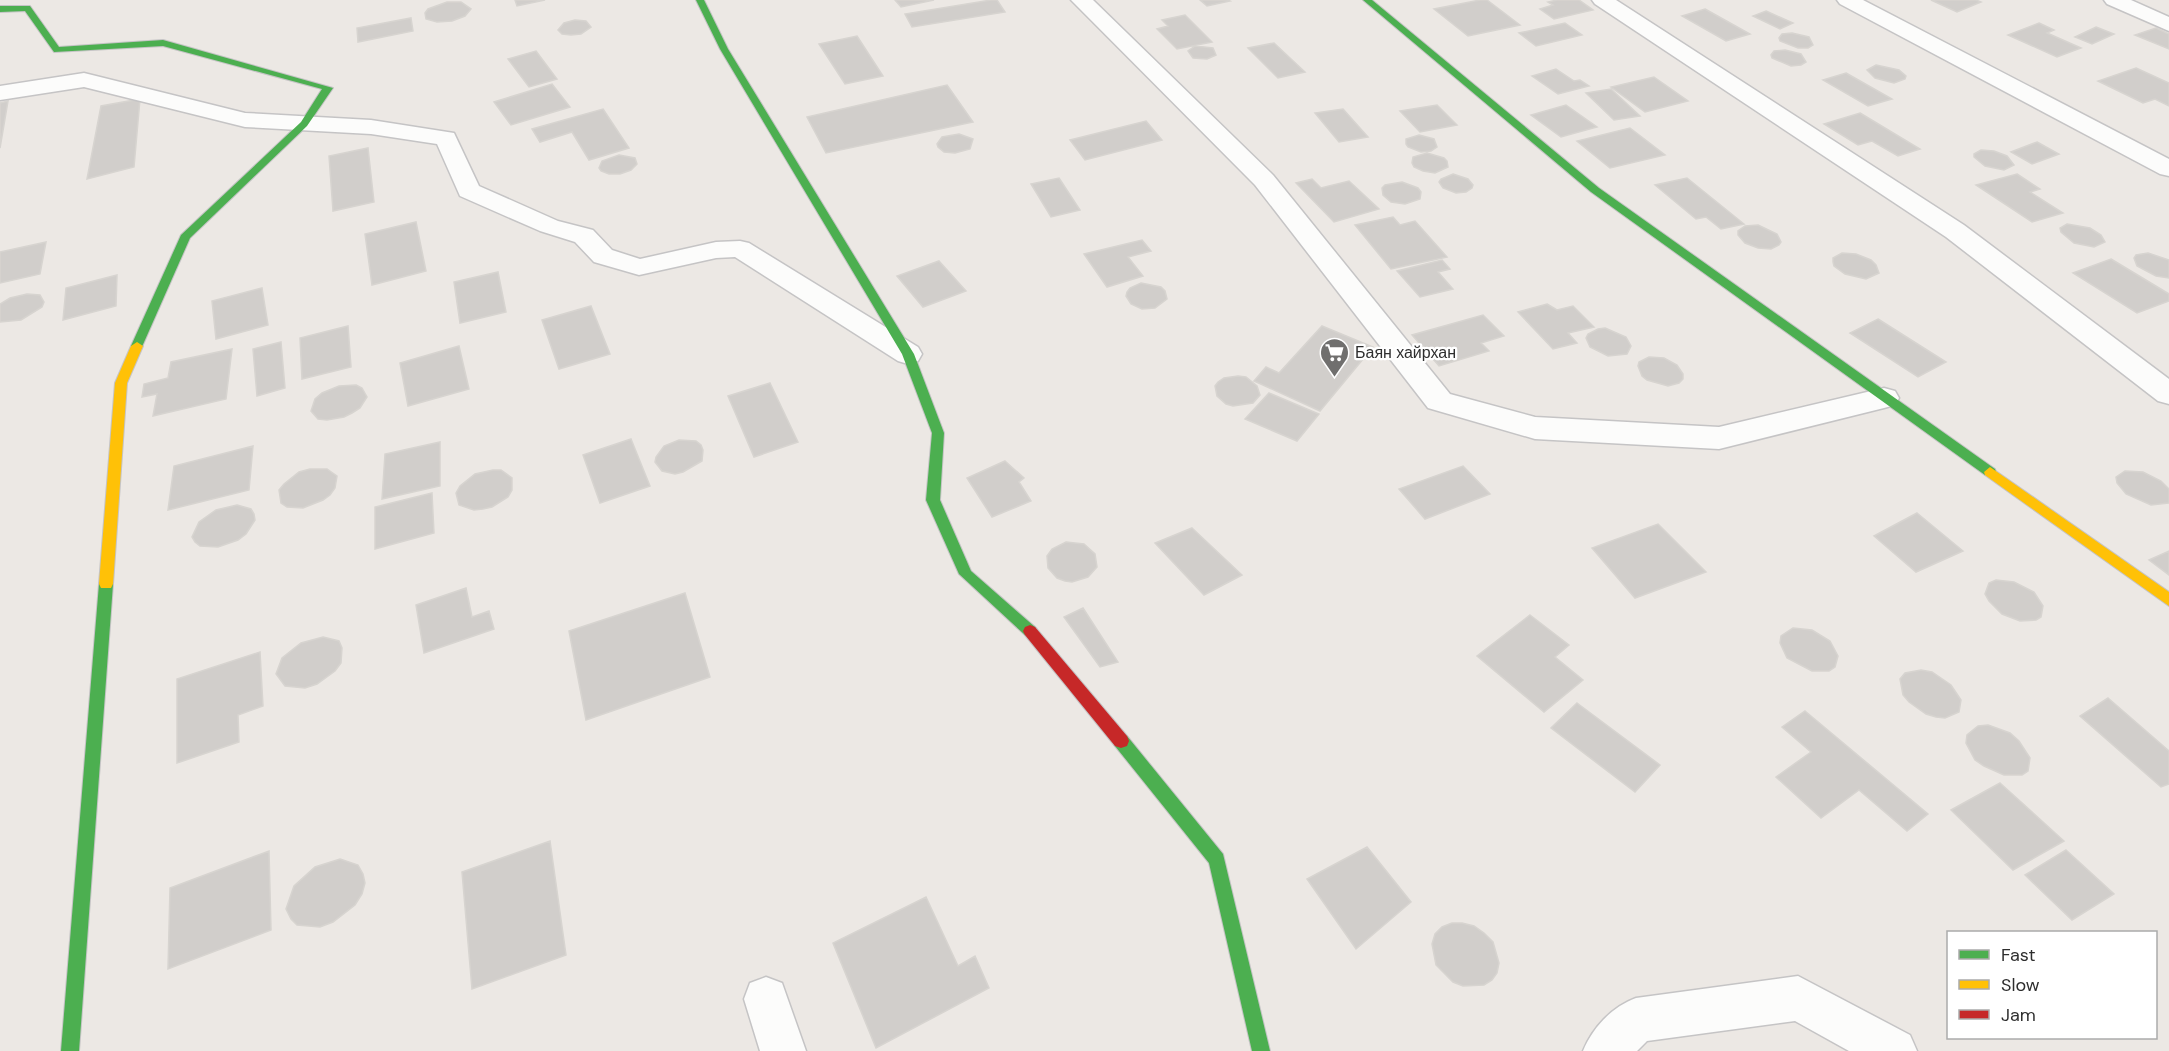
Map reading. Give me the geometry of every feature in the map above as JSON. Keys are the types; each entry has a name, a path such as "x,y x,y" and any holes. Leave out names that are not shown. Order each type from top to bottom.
{"street":[{"path":"700,0 724,49 908,354 938,433 933,500 966,574 1038,638 1217,860 1261,1051"},
{"path":"1081,0 1264,180 1439,401 1535,428 1719,438 1884,398"},
{"path":"1366,0 1595,190 2169,600"},
{"path":"1602,0 1955,231 2169,394"},
{"path":"1847,0 2169,169"},
{"path":"2114,0 2169,25"},
{"path":"0,9 27,8 57,50 163,43 328,88 304,124 185,237 121,383 70,1051"},
{"path":"0,93 84,80 245,120 371,127 446,138 469,191 549,226 584,236 603,256 639,267 716,250 740,249 908,354"},
{"path":"1606,1051 1636,1020 1798,998 1894,1051"},
{"path":"766,999 783,1051"}],"building":[{"path":"515,0 545,0 517,6"},
{"path":"895,0 934,0 901,7"},
{"path":"997,0 1005,12 912,27 905,14"},
{"path":"1200,0 1228,0 1230,1 1207,6"},
{"path":"1487,0 1520,25 1468,36 1434,9"},
{"path":"1579,0 1593,10 1554,19 1540,9 1553,5 1548,2"},
{"path":"1931,0 1976,0 1981,2 1957,12"},
{"path":"447,2 461,2 471,9 465,16 452,21 437,22 426,19 425,13 428,9"},
{"path":"1705,9 1750,34 1726,41 1682,16"},
{"path":"1766,11 1793,23 1780,29 1753,16"},
{"path":"1185,15 1212,42 1177,49 1157,29 1168,26 1162,20"},
{"path":"411,18 413,31 358,42 357,28"},
{"path":"575,20 586,21 591,27 581,34 571,35 562,34 558,30 564,23"},
{"path":"1565,23 1582,35 1536,46 1519,33"},
{"path":"2039,23 2054,30 2047,33 2081,48 2057,57 2008,35"},
{"path":"2096,27 2114,34 2092,44 2075,37"},
{"path":"2156,28 2169,34 2169,49 2135,35"},
{"path":"1792,33 1809,37 1813,45 1808,48 1798,48 1780,41 1782,34"},
{"path":"857,36 883,76 845,84 819,44"},
{"path":"1274,43 1305,72 1278,78 1248,48"},
{"path":"1195,46 1213,48 1216,55 1207,59 1193,58 1188,51"},
{"path":"1785,50 1801,54 1806,62 1791,66 1772,58 1774,51"},
{"path":"536,51 557,79 529,87 508,59"},
{"path":"1876,65 1899,70 1906,76 1905,79 1894,83 1875,78 1867,70"},
{"path":"2136,68 2169,83 2169,106 2155,99 2143,103 2098,81"},
{"path":"1556,69 1574,81 1580,80 1589,86 1558,94 1532,76"},
{"path":"1846,73 1892,99 1868,106 1823,80"},
{"path":"1654,77 1688,101 1645,112 1611,87"},
{"path":"552,84 570,107 511,125 494,102"},
{"path":"947,85 973,122 826,153 807,117"},
{"path":"1611,89 1640,116 1614,120 1586,93"},
{"path":"140,99 134,167 87,179 101,106"},
{"path":"8,101 0,148 0,103"},
{"path":"1437,105 1457,125 1420,132 1400,111"},
{"path":"1566,105 1597,127 1561,137 1531,115"},
{"path":"603,109 629,148 589,160 572,132 540,142 532,129"},
{"path":"1343,109 1368,137 1339,142 1315,113"},
{"path":"1860,113 1920,149 1898,156 1872,141 1858,145 1824,124"},
{"path":"1146,121 1162,140 1085,160 1070,140"},
{"path":"1630,128 1665,155 1610,168 1577,141"},
{"path":"959,134 973,139 970,149 955,153 944,152 938,147 937,144 942,137"},
{"path":"1419,135 1434,139 1437,147 1431,151 1421,152 1408,147 1406,139"},
{"path":"2037,142 2059,154 2032,164 2011,152"},
{"path":"368,148 374,202 333,211 329,156"},
{"path":"1981,150 1994,151 2007,156 2014,165 2004,170 1985,166 1974,157 1974,154"},
{"path":"1427,153 1444,158 1448,167 1435,173 1414,167 1413,157"},
{"path":"619,155 635,158 637,164 631,170 620,174 601,171 599,168 602,161"},
{"path":"1453,174 1468,179 1473,185 1472,188 1466,192 1456,193 1443,188 1439,182 1441,179"},
{"path":"2017,174 2040,189 2030,192 2063,213 2032,222 1976,185"},
{"path":"1059,178 1080,210 1051,217 1031,184"},
{"path":"1687,178 1744,224 1721,229 1706,217 1696,219 1655,185"},
{"path":"1312,179 1321,188 1349,181 1379,209 1334,222 1296,183"},
{"path":"1402,182 1418,188 1421,192 1420,199 1405,204 1391,202 1383,195 1382,188 1385,185"},
{"path":"1393,217 1400,225 1415,221 1447,257 1391,269 1355,225"},
{"path":"416,222 426,271 372,285 365,234"},
{"path":"2067,224 2090,228 2101,235 2105,242 2094,247 2074,243 2061,232 2060,228"},
{"path":"1758,225 1777,234 1781,242 1779,245 1771,249 1758,248 1745,243 1738,235 1738,231 1745,226"},
{"path":"1142,240 1151,251 1128,257 1143,276 1107,287 1084,254"},
{"path":"46,242 40,274 0,283 0,252"},
{"path":"1842,253 1856,254 1871,260 1879,273 1866,279 1845,274 1834,266 1833,262 1833,258"},
{"path":"2148,253 2169,260 2169,278 2156,276 2137,266 2134,258 2136,255"},
{"path":"2111,259 2169,294 2169,301 2137,313 2073,273"},
{"path":"1442,260 1450,269 1438,272 1453,289 1420,297 1397,271"},
{"path":"939,261 966,291 923,307 897,276"},
{"path":"498,272 506,312 460,323 454,282"},
{"path":"117,275 116,306 63,320 66,288"},
{"path":"1141,283 1161,287 1167,299 1155,308 1142,309 1131,304 1126,296 1127,292"},
{"path":"262,288 268,325 216,339 212,301"},
{"path":"27,294 40,295 44,302 42,307 21,320 0,322 0,304 10,298"},
{"path":"1547,304 1557,310 1573,306 1594,327 1568,333 1577,343 1553,349 1518,312"},
{"path":"591,306 610,354 559,369 542,320"},
{"path":"1483,315 1504,336 1481,343 1489,351 1439,366 1412,335"},
{"path":"1878,319 1946,362 1918,377 1850,333"},
{"path":"348,326 351,367 302,379 300,338"},
{"path":"1322,326 1373,347 1320,411 1254,381 1266,367 1279,373"},
{"path":"1605,328 1626,337 1631,346 1627,354 1608,356 1590,347 1586,338 1588,334"},
{"path":"281,342 285,388 257,396 253,349"},
{"path":"459,346 469,389 408,406 400,363"},
{"path":"232,349 226,399 153,416 157,394 142,397 144,384 168,378 171,362"},
{"path":"1649,357 1664,358 1677,365 1683,374 1683,379 1679,383 1668,386 1647,380 1642,376 1638,366 1639,362"},
{"path":"1246,377 1257,386 1260,395 1253,403 1233,406 1226,404 1217,396 1215,386 1218,382 1224,378"},
{"path":"770,383 798,442 754,457 728,396"},
{"path":"356,385 362,388 367,397 360,408 352,413 327,420 318,419 311,411 315,399 322,393 339,386"},
{"path":"1269,393 1319,414 1297,441 1245,419"},
{"path":"631,439 650,486 600,503 583,455"},
{"path":"679,440 696,441 701,445 702,461 675,474 662,471 655,462 656,457 664,446"},
{"path":"440,442 440,486 382,499 385,454"},
{"path":"253,446 249,490 168,510 174,466"},
{"path":"1005,461 1024,478 1019,482 1031,501 992,517 967,478"},
{"path":"1463,466 1490,494 1425,519 1399,489"},
{"path":"310,469 327,469 337,476 335,488 330,495 303,508 287,507 281,503 279,490 284,484 299,472"},
{"path":"501,470 512,478 512,490 508,497 492,507 483,509 474,510 459,505 456,493 460,486 475,474"},
{"path":"2125,471 2143,472 2161,481 2169,489 2169,503 2151,505 2126,494 2117,483 2116,477"},
{"path":"432,493 434,533 375,549 375,507"},
{"path":"237,505 251,509 254,514 255,520 246,534 238,540 218,547 200,546 195,542 192,537 199,522 216,510"},
{"path":"1917,513 1963,551 1916,572 1874,536"},
{"path":"1658,524 1706,572 1635,598 1592,548"},
{"path":"1192,528 1242,575 1204,595 1155,543"},
{"path":"1066,542 1084,544 1095,554 1097,567 1088,577 1072,582 1065,581 1057,578 1048,568 1047,556 1052,549"},
{"path":"2169,551 2169,575 2149,560"},
{"path":"1996,580 2014,582 2034,592 2043,606 2041,617 2036,620 2020,621 2002,614 1985,594 1989,583"},
{"path":"466,588 472,617 489,611 494,629 424,653 416,605"},
{"path":"685,593 710,677 586,720 569,631"},
{"path":"1083,608 1118,662 1100,667 1064,617"},
{"path":"1530,615 1569,645 1555,657 1583,680 1544,712 1477,656"},
{"path":"1793,628 1812,630 1830,641 1838,656 1835,667 1829,671 1812,671 1787,658 1780,643 1781,636"},
{"path":"323,637 339,641 342,648 341,663 335,671 317,684 305,688 285,686 276,674 282,658 301,643"},
{"path":"260,652 263,706 238,715 239,742 177,763 177,679"},
{"path":"1921,670 1932,672 1951,685 1961,700 1959,712 1945,718 1936,717 1926,714 1909,702 1903,695 1900,679 1905,673"},
{"path":"2108,698 2169,751 2169,784 2161,787 2080,716"},
{"path":"1577,703 1660,765 1635,792 1551,728"},
{"path":"1805,711 1928,814 1907,831 1859,790 1821,818 1776,777 1811,752 1782,727"},
{"path":"1988,725 2010,733 2019,741 2030,758 2028,771 2022,775 2004,775 1975,760 1966,743 1967,735 1978,726"},
{"path":"2000,783 2064,841 2013,870 1951,810"},
{"path":"550,841 566,955 472,989 462,872"},
{"path":"1367,847 1411,902 1356,949 1307,879"},
{"path":"2066,850 2114,894 2072,920 2025,875"},
{"path":"269,851 271,930 168,969 170,888"},
{"path":"340,859 358,865 363,874 365,883 362,894 355,905 333,922 320,927 297,925 286,909 294,886 315,867"},
{"path":"926,897 958,966 975,956 989,988 876,1048 833,943"},
{"path":"1452,923 1474,926 1493,942 1499,963 1497,973 1484,985 1463,986 1453,982 1436,965 1432,944 1435,934 1442,927"}],"traffic: fast":[{"path":"700,0 724,49 908,354 938,433 933,500 966,574 1030,631"},
{"path":"1367,0 1595,190 1990,472"},
{"path":"0,9 27,8 57,50 163,43 328,88 304,124 185,237 137,346"},
{"path":"70,1051 106,584"},
{"path":"1121,741 1217,860 1261,1051"}],"traffic: slow":[{"path":"106,584 121,383 137,346"},
{"path":"1990,472 2169,600"}],"traffic: jam":[{"path":"1030,631 1121,741"}],"place":[{"name":"Баян хайрхан","path":"1334,378"}]}
